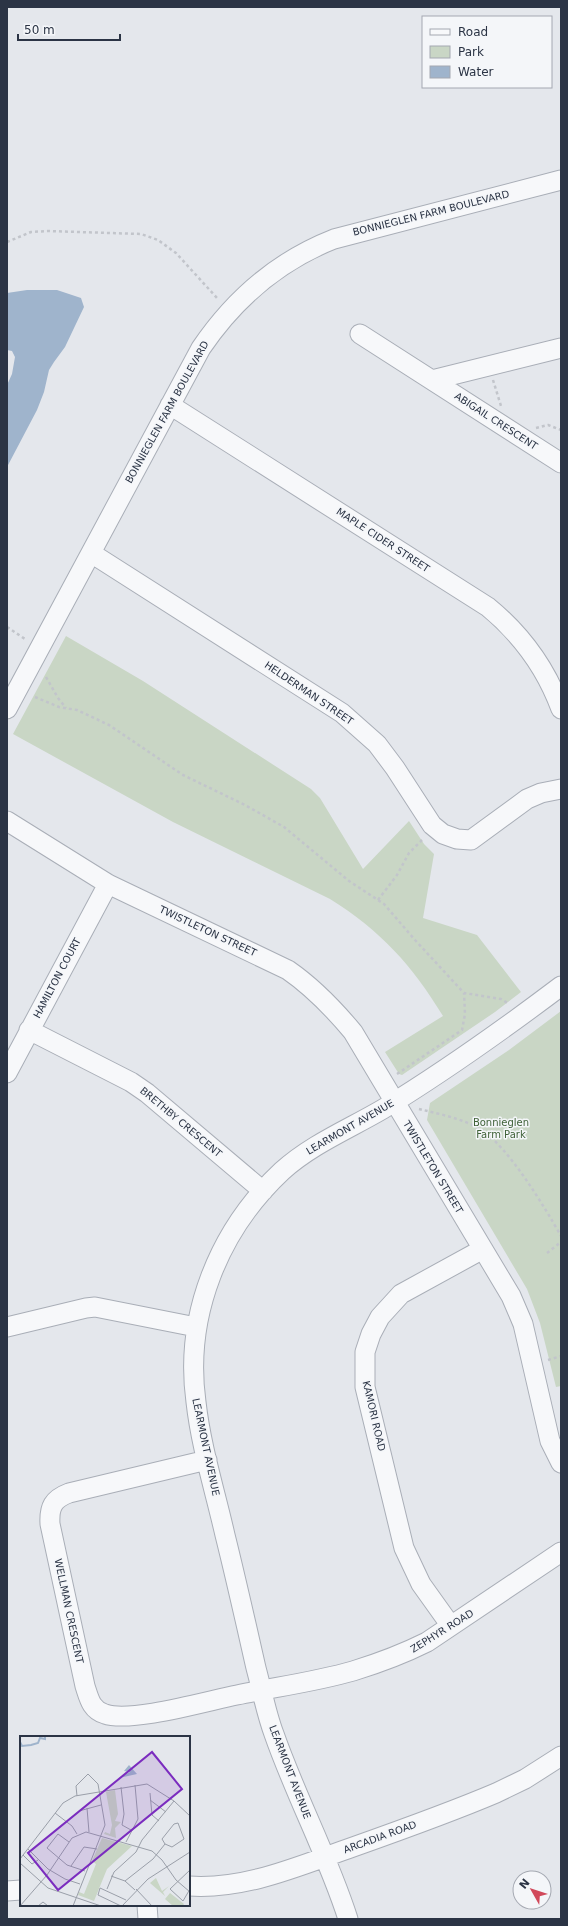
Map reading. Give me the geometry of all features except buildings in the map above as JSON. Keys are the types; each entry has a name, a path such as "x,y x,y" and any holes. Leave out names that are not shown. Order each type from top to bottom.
{"street":[{"name":"BONNIEGLEN FARM BOULEVARD","path":"7,709 201,348 225,315 240,300 270,274 301,254 317,246 353,233 561,180"},
{"name":"ABIGAIL CRESCENT","path":"360,334 561,463"},
{"path":"432,380 561,348"},
{"name":"MAPLE CIDER STREET","path":"170,405 488,607 503,620 529,648 547,676 561,710"},
{"name":"HELDERMAN STREET","path":"90,553 222,636 352,721 377,744 432,824 443,834 457,840 471,840 527,799 542,793 561,789"},
{"name":"TWISTLETON STREET","path":"7,821 108,884 288,970 307,983 333,1008 353,1032 511,1296 523,1324 550,1441 561,1463"},
{"name":"HAMILTON COURT","path":"7,1073 108,884"},
{"name":"LEARMONT AVENUE","path":"348,1919 273,1732 262,1691 207,1460 194,1390 193,1365 196,1327 206,1288 223,1247 242,1217 280,1173 304,1153 394,1102 510,1025 561,986"},
{"name":"BRETHBY CRESCENT","path":"29,1030 148,1092 263,1191"},
{"name":"KAMORI ROAD","path":"451,1626 421,1584 404,1548 380,1442 365,1387 365,1352 371,1334 380,1317 401,1294 483,1249"},
{"path":"7,1327 95,1308 196,1327"},
{"name":"WELLMAN CRESCENT","path":"207,1460 70,1493 55,1500 51,1506 50,1524 85,1686 94,1708 107,1715 117,1716 161,1712 262,1691"},
{"name":"ZEPHYR ROAD","path":"262,1691 352,1671 404,1654 427,1642 561,1552"},
{"name":"ARCADIA ROAD","path":"190,1886 224,1886 255,1880 324,1857 496,1793 525,1779 561,1756"},
{"path":"7,1891 20,1890"},
{"path":"147,1906 148,1919"}],"path":[{"path":"7,242 31,232 48,230 140,234 158,240 176,253 217,298"},
{"path":"492,376 501,406 505,410"},
{"path":"533,428 548,425 561,430"},
{"path":"7,627 25,639"},
{"path":"46,677 58,698 67,708"},
{"path":"35,697 59,707 77,710 109,726 183,775 272,820 326,860 349,880 384,904 464,993 502,999 509,1004"},
{"path":"378,900 397,876 409,853 422,840"},
{"path":"399,1078 397,1074 462,1030 465,1014 464,993"},
{"path":"419,1109 465,1122 489,1135 508,1156 547,1212 561,1236"},
{"path":"546,1253 561,1242"},
{"path":"548,1360 561,1356"}],"green space":[{"path":"66,636 143,681 311,789 320,798 363,869 409,821 424,844 434,854 423,918 477,935 521,992 495,1012 402,1075 399,1074 385,1052 443,1016 407,965 380,937 348,911 330,899 173,822 13,734"},
{"name":"Bonnieglen Farm Park","path":"561,1011 561,1386 556,1387 540,1323 527,1289 427,1120 430,1103 509,1050"}],"water":[{"path":"27,290 57,290 81,298 84,307 65,347 49,370 44,392 37,410 7,467 7,385 12,374 15,357 12,351 7,350 7,293"}]}
